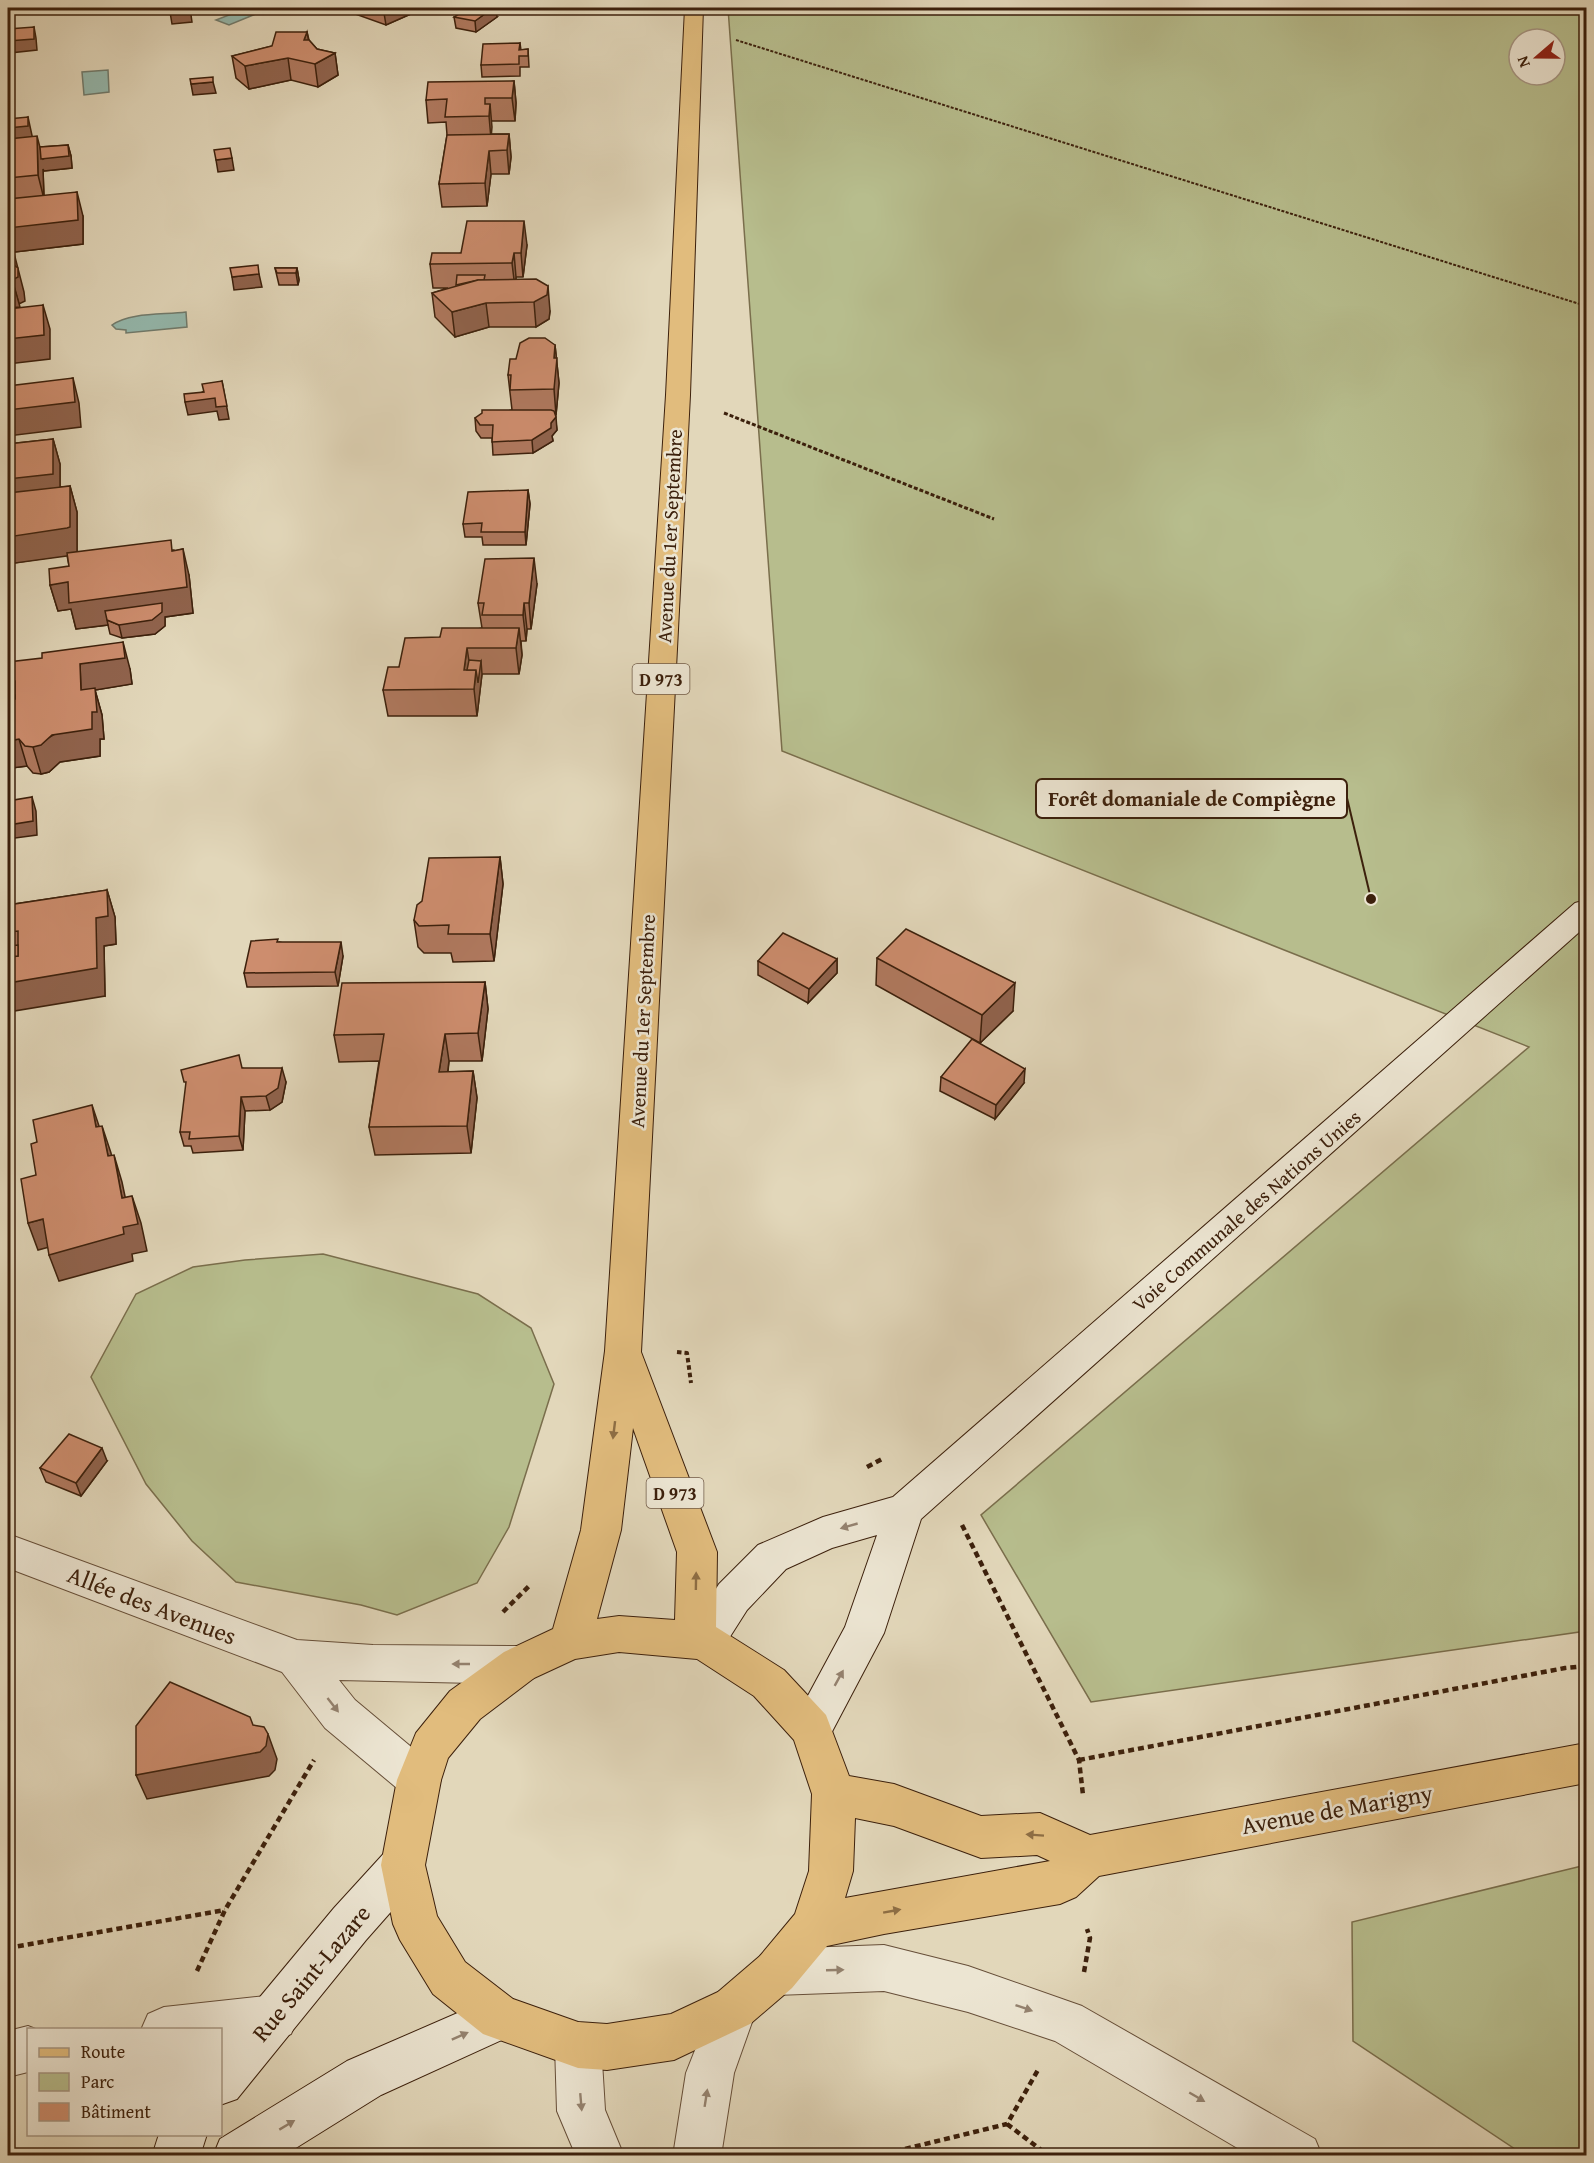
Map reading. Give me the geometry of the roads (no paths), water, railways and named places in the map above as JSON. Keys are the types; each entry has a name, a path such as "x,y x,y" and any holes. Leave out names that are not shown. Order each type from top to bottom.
{"main road":[{"name":"Avenue du 1er Septembre","path":"623,1351 678,395 694,17"},
{"name":"Voie Communale des Nations Unies","path":"700,1640 733,1598 772,1557 823,1534 905,1510 1587,910"},
{"name":"D 973","path":"623,1351 697,1552 700,1640"},
{"name":"D 973","path":"570,1641 601,1530 623,1351"},
{"path":"811,1729 864,1633 905,1510"},
{"name":"Allée des Avenues","path":"8,1551 297,1659 373,1664 519,1665"},
{"path":"619,1634 700,1640 769,1683 811,1729 834,1794 831,1871 814,1927 776,1971 734,2007 674,2037 608,2047 578,2046 500,2018 449,1978 416,1924 403,1864 419,1780 431,1747 465,1705 519,1665 570,1641 619,1634"},
{"path":"297,1659 340,1714 419,1780"},
{"name":"Avenue de Marigny","path":"1088,1857 1587,1763"},
{"path":"814,1927 884,1912 1060,1882 1088,1857 1040,1834 981,1837 894,1805 834,1794"},
{"name":"Rue Saint-Lazare","path":"222,2080 350,1924 403,1864"},
{"path":"776,1971 884,1968 968,1989 1066,2022 1298,2156"},
{"path":"697,2156 710,2073 734,2007"},
{"path":"182,2028 275,2018"},
{"path":"237,2156 364,2078 500,2018"},
{"path":"578,2046 581,2111 600,2156"},
{"path":"8,2054 27,2049"},
{"path":"176,2156 182,2136"}],"water":[{"path":"247,8 263,11 229,25 216,20"},
{"path":"108,70 109,92 84,95 82,72"},
{"path":"186,312 187,327 126,333 126,330 116,329 112,325 138,316"}],"place":[{"name":"Forêt domaniale de Compiègne","path":"1371,899"}]}
